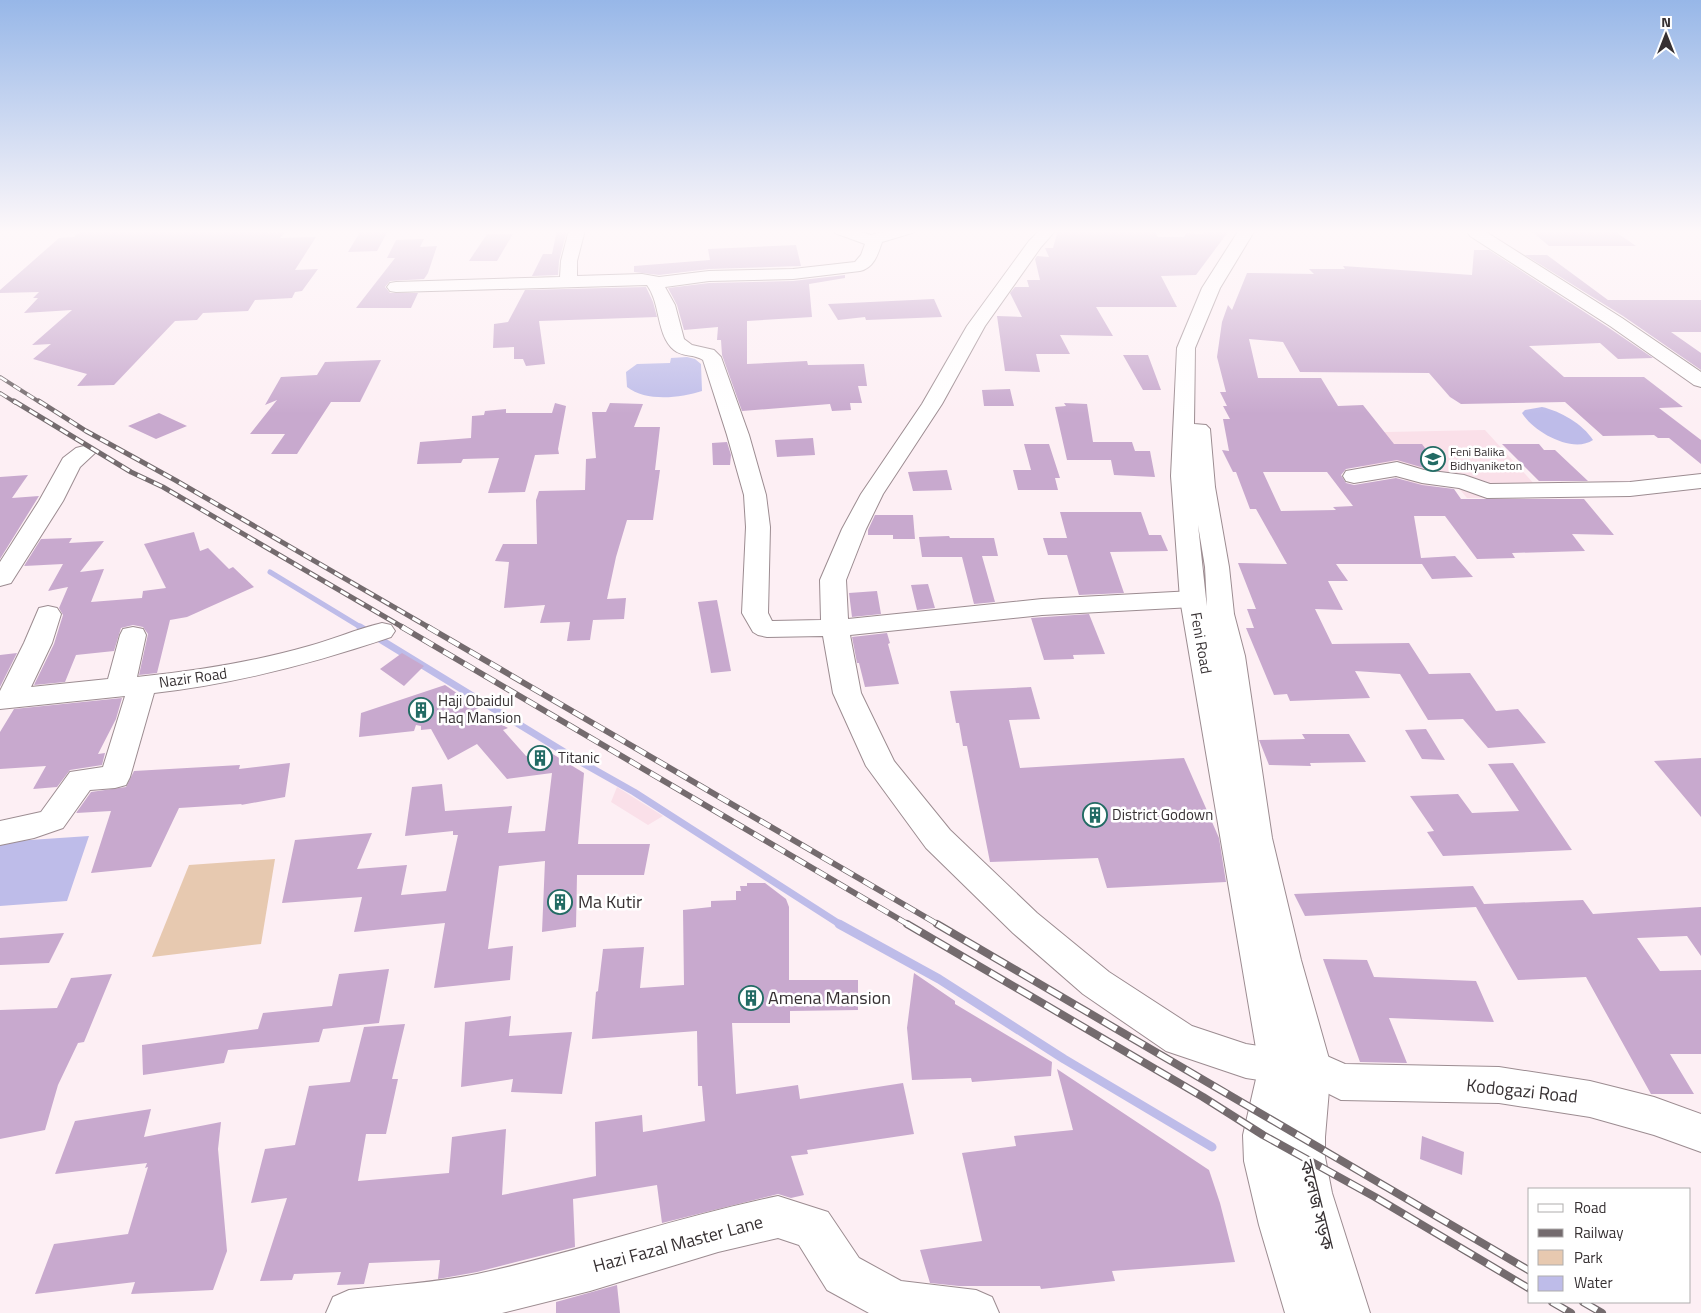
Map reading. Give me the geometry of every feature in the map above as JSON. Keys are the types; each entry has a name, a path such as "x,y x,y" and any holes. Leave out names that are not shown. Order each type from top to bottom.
{"street":[{"path":"658,291 666,306 674,340 682,348 709,355 715,362 716,372 738,435 755,495 757,519 756,613 762,626 767,629 835,628 1042,607 1193,599"},
{"path":"1001,291 976,326 932,404 872,494 854,529 833,580 835,628 847,693 881,766 938,839 1025,923 1096,984 1180,1038 1246,1061 1295,1066"},
{"name":"Feni Road","path":"1210,291 1186,348 1184,383 1182,476 1193,599 1295,1066"},
{"path":"1225,291 1202,346 1199,365 1198,429 1204,487 1217,567 1221,614 1231,656 1256,838 1281,952 1295,1066 1263,1135 1265,1161 1281,1225 1308,1313"},
{"path":"1568,291 1701,381"},
{"path":"0,578 2,578 51,501 71,463 84,453"},
{"path":"1354,476 1397,469 1422,476 1464,482 1487,491 1541,492 1630,489 1701,482"},
{"path":"5,702 38,643 48,614"},
{"name":"Nazir Road","path":"5,702 192,680 258,668 319,652 382,631"},
{"path":"0,834 52,820 81,780 115,777 142,686 121,686 133,635"},
{"name":"Kodogazi Road","path":"1295,1066 1340,1082 1499,1085 1590,1099 1654,1116 1701,1133"},
{"name":"কলেজ সড়ক","path":"1295,1066 1304,1137 1304,1157 1311,1193 1347,1313"},
{"name":"Hazi Fazal Master Lane","path":"349,1313 475,1297 590,1268 718,1230 778,1217 813,1227 843,1274 896,1303 976,1313"}],"shaded area":[{"name":"Feni Balika Bidhyaniketon","path":"1485,430 1546,497 1467,498 1456,485 1410,486 1401,475 1368,475 1338,433"},
{"path":"617,787 663,816 648,825 611,802"}],"green space":[{"path":"275,859 261,944 152,957 189,865"}],"water":[{"path":"687,357 695,359 701,364 702,391 674,397 653,397 635,392 627,387 626,372 637,364 670,363 671,358"},
{"path":"1542,407 1570,419 1589,434 1593,440 1585,444 1565,443 1544,434 1527,420 1522,413 1525,410"},
{"path":"89,836 67,901 0,906 0,842"}],"building":[{"path":"0,291 300,291 295,292 292,298 255,300 248,311 203,313 197,320 175,321 114,385 77,386 87,374 33,359 51,344 32,345 72,310 24,313 38,298 33,298 39,292 0,293"},
{"path":"369,291 418,293 411,308 356,308"},
{"path":"524,291 648,291 657,317 539,321 545,364 526,366 523,359 514,359 514,347 493,348 494,324 508,322"},
{"path":"670,291 810,291 812,317 747,321 747,364 807,361 808,365 864,364 867,386 858,386 862,403 850,403 851,410 832,411 830,404 742,411 722,355 721,340 717,340 718,327 684,330 677,305"},
{"path":"1011,291 1169,291 1177,307 1096,307 1113,336 1060,335 1070,354 1036,354 1040,372 1005,371 997,316 1022,317 1010,293"},
{"path":"1240,291 1552,291 1653,358 1618,359 1600,343 1529,346 1564,377 1644,377 1683,407 1659,408 1701,440 1701,464 1669,438 1658,438 1654,435 1603,436 1565,402 1461,404 1450,397 1429,373 1300,372 1283,342 1249,339 1258,378 1321,378 1338,406 1363,405 1394,444 1422,444 1441,470 1424,468 1397,460 1346,469 1341,475 1346,483 1354,485 1396,478 1422,485 1454,489 1461,499 1584,499 1614,535 1572,534 1585,551 1512,553 1515,558 1477,559 1445,516 1414,516 1421,558 1455,556 1473,577 1432,579 1422,564 1336,564 1348,581 1328,581 1343,610 1315,609 1332,644 1409,643 1429,674 1470,673 1496,711 1518,709 1546,743 1488,748 1463,719 1428,720 1400,674 1355,671 1370,698 1290,701 1287,694 1274,695 1246,628 1254,628 1247,609 1256,609 1238,563 1287,564 1256,509 1250,509 1236,472 1233,472 1222,450 1229,451 1223,419 1230,419 1223,406 1227,406 1220,392 1226,392 1217,357 1222,322 1228,305 1232,310","holes":["1263,472 1327,472 1353,506 1333,507 1336,510 1281,511"]},
{"path":"1583,291 1596,291 1608,300 1701,300 1701,332 1671,332 1701,353 1701,370 1623,316"},
{"path":"934,299 942,317 866,320 865,317 838,320 828,304"},
{"path":"1123,355 1148,355 1161,390 1143,390"},
{"path":"381,360 360,402 331,402 297,454 271,454 285,434 250,434 277,400 265,405 281,377 317,375 325,362"},
{"path":"1010,389 1014,406 984,406 982,390"},
{"path":"555,403 566,406 558,449 559,454 535,455 525,492 488,493 499,458 463,459 461,463 417,464 420,442 471,438 472,416 484,415 485,411 506,409 506,413 552,413"},
{"path":"610,403 643,404 634,427 660,427 655,470 660,470 653,520 627,520 616,557 607,599 626,598 624,619 593,620 590,640 567,641 570,622 540,623 545,605 504,608 509,562 495,561 503,544 537,544 536,500 539,491 585,490 586,459 596,458 592,412 606,412"},
{"path":"1064,403 1087,404 1093,442 1132,442 1135,451 1150,451 1155,477 1114,475 1111,460 1067,460 1055,407 1066,406"},
{"path":"159,413 187,426 156,439 128,426"},
{"path":"813,438 815,455 777,457 775,440"},
{"path":"727,442 731,455 730,465 713,465 712,443"},
{"path":"1024,444 1049,444 1060,478 1055,478 1058,490 1018,490 1013,470 1031,470"},
{"path":"1502,444 1539,444 1544,450 1555,450 1588,481 1539,481"},
{"path":"947,470 952,490 913,491 908,472"},
{"path":"28,475 12,498 39,496 0,559 0,477"},
{"path":"1060,512 1141,512 1149,535 1161,535 1168,551 1110,552 1124,593 1079,595 1067,555 1048,555 1043,538 1067,538"},
{"path":"875,515 913,515 915,539 893,539 893,535 868,535 868,530"},
{"path":"194,532 200,551 208,548 229,569 233,567 254,587 187,617 170,620 157,673 139,675 148,634 143,627 133,625 121,628 114,651 76,655 65,682 34,685 54,644 63,615 59,608 68,587 48,591 63,564 24,566 41,539 72,538 69,543 104,541 80,572 104,569 91,602 142,598 143,591 166,588 144,544"},
{"path":"949,536 950,538 994,538 998,556 982,556 995,602 974,604 962,557 922,557 919,537"},
{"path":"928,584 935,608 917,610 911,585"},
{"path":"877,591 881,614 852,617 849,593"},
{"path":"717,600 731,671 711,673 698,602"},
{"path":"1089,614 1105,654 1073,655 1074,659 1044,660 1031,618"},
{"path":"887,633 890,643 888,644 899,684 865,687 859,663 857,663 852,637"},
{"path":"17,653 0,687 0,655"},
{"path":"402,653 424,666 404,686 380,669"},
{"path":"445,685 479,708 475,710 508,728 503,730 526,756 546,750 584,773 578,844 650,844 644,875 577,875 576,927 542,932 545,861 499,866 488,949 513,946 510,980 434,988 445,923 354,932 362,897 282,903 295,840 372,833 357,869 407,865 401,895 446,891 458,835 453,835 453,831 405,836 412,787 442,784 445,811 512,806 508,833 545,831 552,773 507,779 477,744 448,760 431,729 421,730 421,726 416,725 414,731 359,737 361,713"},
{"name":"District Godown","path":"1031,687 1040,719 1009,720 1020,768 1184,758 1219,838 1226,882 1107,888 1098,858 990,862 967,746 963,746 959,723 956,723 950,691"},
{"path":"122,698 116,719 98,754 105,753 102,765 70,770 57,787 33,789 46,766 0,769 0,732 14,709"},
{"path":"1426,729 1445,760 1422,759 1405,730"},
{"path":"1302,734 1349,734 1366,762 1310,763 1311,766 1269,765 1259,740 1305,739"},
{"path":"1701,758 1701,817 1654,761"},
{"path":"290,763 285,797 241,805 179,808 151,867 91,873 111,811 76,813 91,792 126,787 134,771 240,765 239,769"},
{"path":"1513,763 1572,850 1443,856 1427,832 1434,831 1410,796 1458,794 1472,813 1519,811 1488,764"},
{"path":"747,883 765,883 786,899 789,907 789,980 858,980 858,1010 790,1011 790,1023 732,1023 736,1094 798,1085 800,1099 903,1083 914,1134 807,1150 808,1154 791,1156 804,1195 791,1198 778,1194 662,1223 657,1185 573,1199 575,1247 477,1272 438,1279 440,1260 369,1263 364,1284 337,1285 341,1272 294,1274 292,1280 260,1281 287,1198 251,1203 265,1149 295,1145 309,1086 350,1082 364,1027 405,1024 392,1079 398,1079 386,1134 366,1134 358,1181 449,1173 452,1137 506,1129 502,1195 596,1176 595,1122 642,1115 643,1132 705,1121 702,1086 698,1086 697,1031 592,1039 596,992 598,991 603,949 644,947 640,988 684,985 683,910 711,907 711,901 736,900 736,891 741,891 740,886 747,886"},
{"path":"1473,886 1484,904 1583,900 1593,914 1701,907 1701,956 1687,936 1637,938 1660,971 1701,970 1701,1054 1670,1054 1694,1094 1651,1094 1586,977 1518,980 1476,907 1305,916 1294,894"},
{"path":"64,933 49,963 0,965 0,938"},
{"path":"1323,959 1367,960 1374,977 1476,981 1494,1022 1389,1018 1407,1063 1360,1062"},
{"path":"389,969 379,1023 323,1029 319,1042 228,1050 224,1063 143,1075 142,1045 258,1029 263,1013 332,1006 339,974"},
{"path":"914,973 955,1001 955,1004 1052,1062 1051,1076 972,1082 971,1078 912,1080 907,1028"},
{"path":"112,974 84,1042 78,1043 58,1085 45,1130 0,1139 0,1010 57,1008 71,978"},
{"path":"511,1016 509,1036 572,1032 562,1094 511,1092 513,1079 461,1087 465,1022"},
{"path":"1057,1069 1209,1170 1220,1203 1235,1262 1112,1271 1115,1281 1041,1289 1040,1286 959,1286 930,1283 920,1250 982,1241 962,1153 1016,1146 1014,1136 1073,1130"},
{"path":"151,1109 144,1137 221,1122 218,1149 227,1251 213,1290 131,1294 135,1282 35,1294 54,1244 128,1234 148,1167 145,1168 147,1163 55,1174 75,1121"},
{"path":"1422,1136 1464,1152 1462,1175 1420,1159"},
{"path":"617,1285 620,1313 556,1313 556,1302"}],"waterway":[{"path":"270,572 362,628"},
{"path":"360,627 579,761 634,792 841,925"},
{"path":"839,924 939,979 1064,1059 1212,1147"}],"railway":[{"path":"0,377 41,403"},
{"path":"0,393 16,403"},
{"path":"14,401 131,472 163,487 404,628"},
{"path":"39,401 86,431 175,480 430,628"},
{"path":"402,627 909,925"},
{"path":"428,627 939,925"},
{"path":"907,924 1203,1097 1263,1135 1375,1197 1528,1288"},
{"path":"937,924 1528,1270"},
{"path":"1554,1303 1571,1313"},
{"path":"1585,1303 1602,1313"}],"place":[{"name":"Feni Balika Bidhyaniketon","path":"1433,459"},
{"name":"Haji Obaidul Haq Mansion","path":"421,710"},
{"name":"Titanic","path":"540,758"},
{"name":"District Godown","path":"1095,815"},
{"name":"Ma Kutir","path":"560,902"},
{"name":"Amena Mansion","path":"751,998"}]}
